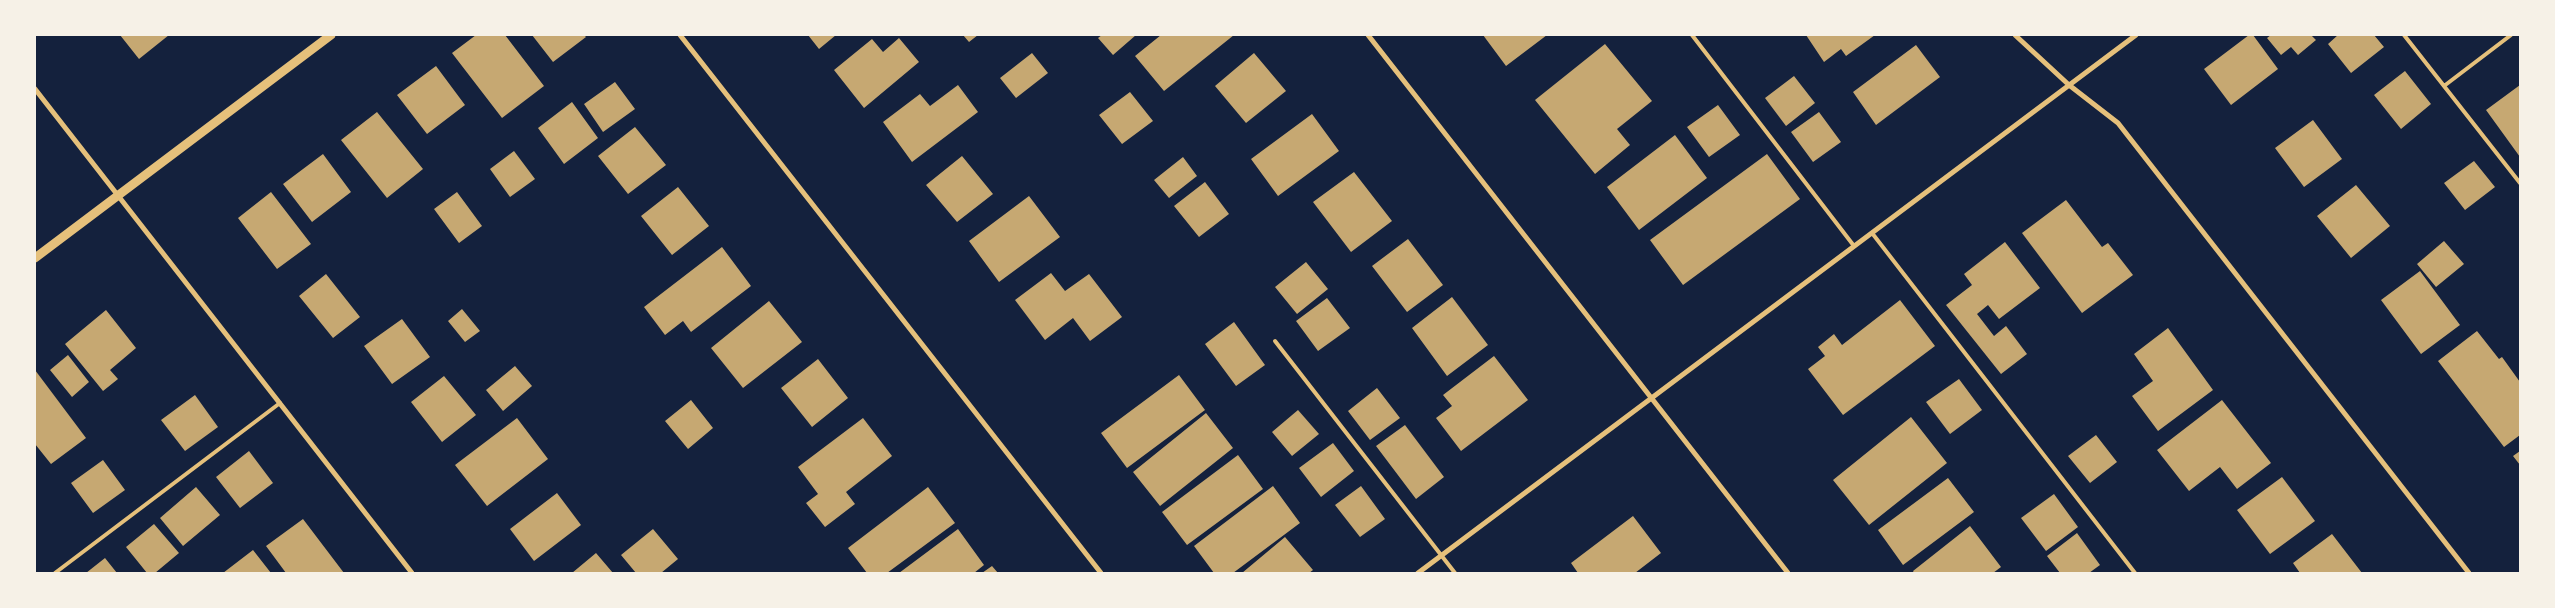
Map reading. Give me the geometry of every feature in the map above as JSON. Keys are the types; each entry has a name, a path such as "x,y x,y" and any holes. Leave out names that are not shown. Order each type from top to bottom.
{"street":[{"path":"35,258 332,35"},
{"path":"680,35 1101,573"},
{"path":"1368,35 1788,573"},
{"path":"2015,35 2069,85 2118,123 2469,573"},
{"path":"1418,573 2136,35"},
{"path":"35,89 412,573"}],"lane":[{"path":"1692,35 1854,246"},
{"path":"2404,35 2520,183"},
{"path":"2444,86 2511,35"},
{"path":"1872,233 2135,573"},
{"path":"1275,341 1455,573"},
{"path":"55,573 280,403"}],"building":[{"path":"120,35 169,35 139,59"},
{"path":"476,35 505,35 544,86 502,118 452,53"},
{"path":"532,35 584,35 586,37 553,62"},
{"path":"808,35 836,35 819,49"},
{"path":"963,35 978,35 969,42"},
{"path":"1102,35 1136,35 1113,55 1098,38"},
{"path":"1161,35 1234,35 1164,91 1135,56"},
{"path":"1483,35 1547,35 1506,66"},
{"path":"1806,35 1875,35 1846,56 1841,49 1824,62"},
{"path":"2249,35 2253,35 2278,69 2231,105 2204,69"},
{"path":"2271,35 2311,35 2316,40 2298,55 2291,47 2281,55 2267,38"},
{"path":"2338,35 2374,35 2384,47 2351,73 2328,44"},
{"path":"899,38 919,62 864,108 834,70 872,39 883,52"},
{"path":"1605,44 1652,101 1617,129 1630,145 1595,174 1535,100"},
{"path":"1916,45 1940,77 1876,125 1853,92"},
{"path":"1032,53 1048,73 1016,98 1000,78"},
{"path":"1254,53 1286,91 1246,123 1215,86"},
{"path":"436,66 465,105 427,134 397,95"},
{"path":"2405,71 2431,104 2401,129 2374,95"},
{"path":"1794,76 1815,103 1786,126 1765,98"},
{"path":"615,82 635,109 603,132 584,104"},
{"path":"958,85 978,112 912,162 883,122 920,94 930,106"},
{"path":"2520,85 2520,157 2486,110"},
{"path":"1130,92 1153,121 1122,144 1099,115"},
{"path":"572,102 598,138 564,164 538,128"},
{"path":"1718,105 1740,135 1709,157 1687,127"},
{"path":"377,112 423,169 387,198 341,140"},
{"path":"1819,112 1841,142 1813,162 1791,132"},
{"path":"1312,114 1339,151 1278,196 1251,159"},
{"path":"2313,120 2342,159 2304,187 2275,148"},
{"path":"635,127 666,165 628,194 598,156"},
{"path":"1675,135 1707,178 1639,230 1607,187"},
{"path":"514,151 535,179 510,197 490,169"},
{"path":"323,154 351,192 312,222 283,184"},
{"path":"1767,154 1800,199 1683,285 1650,240"},
{"path":"962,156 993,194 957,222 926,185"},
{"path":"1183,157 1197,176 1169,198 1154,180"},
{"path":"2474,161 2495,187 2465,210 2444,183"},
{"path":"1354,172 1392,221 1351,252 1313,202"},
{"path":"1205,182 1229,214 1199,237 1174,206"},
{"path":"2356,185 2390,226 2351,258 2317,216"},
{"path":"678,187 709,226 672,255 641,216"},
{"path":"271,192 311,244 277,269 238,218"},
{"path":"457,192 482,226 459,243 434,209"},
{"path":"1029,196 1060,237 999,282 969,241"},
{"path":"2066,200 2102,247 2108,243 2133,275 2082,313 2022,233"},
{"path":"1408,239 1443,285 1407,312 1372,266"},
{"path":"2444,241 2464,264 2436,287 2417,264"},
{"path":"2005,242 2040,288 1999,319 1988,305 1977,314 1994,336 2006,326 2027,354 2001,374 1946,305 1972,285 1964,274"},
{"path":"722,247 751,286 691,332 683,321 665,335 644,307"},
{"path":"1306,262 1328,289 1297,314 1275,287"},
{"path":"2420,271 2460,325 2421,354 2381,300"},
{"path":"1051,273 1065,291 1089,274 1122,317 1090,341 1073,318 1045,340 1015,300"},
{"path":"326,274 360,317 333,338 299,296"},
{"path":"1452,297 1488,345 1447,376 1412,328"},
{"path":"1327,298 1350,328 1318,351 1296,321"},
{"path":"1900,300 1935,346 1843,415 1808,369 1825,356 1818,347 1834,334 1842,345"},
{"path":"769,301 802,342 743,388 711,348"},
{"path":"462,309 480,331 465,342 448,321"},
{"path":"106,310 136,348 110,370 118,379 103,391 65,344"},
{"path":"402,319 430,357 392,384 364,346"},
{"path":"1234,322 1265,365 1236,386 1205,344"},
{"path":"2168,328 2213,390 2158,431 2132,396 2153,381 2134,354"},
{"path":"2477,331 2499,359 2502,357 2520,382 2520,435 2504,447 2438,361"},
{"path":"68,355 89,382 72,397 50,370"},
{"path":"1494,356 1528,400 1461,451 1436,418 1452,406 1443,395"},
{"path":"818,359 848,398 812,427 781,388"},
{"path":"515,366 532,386 503,411 486,390"},
{"path":"35,370 86,438 51,464 35,444"},
{"path":"1179,375 1205,410 1127,468 1101,433"},
{"path":"444,376 476,415 442,442 411,402"},
{"path":"1959,379 1982,410 1950,434 1926,402"},
{"path":"1377,388 1400,418 1370,440 1348,411"},
{"path":"195,395 218,427 185,451 161,420"},
{"path":"691,400 713,428 688,449 665,421"},
{"path":"2222,400 2271,463 2237,489 2220,467 2189,491 2157,450"},
{"path":"1298,410 1319,434 1292,456 1272,432"},
{"path":"1206,413 1233,448 1160,506 1133,472"},
{"path":"1911,417 1947,463 1869,525 1833,480"},
{"path":"517,418 548,459 487,506 455,465"},
{"path":"863,418 892,456 846,492 855,504 825,527 806,503 818,494 798,467"},
{"path":"1405,425 1444,477 1416,499 1376,446"},
{"path":"2096,435 2117,462 2090,483 2068,456"},
{"path":"1333,443 1354,471 1321,497 1299,468"},
{"path":"249,451 273,483 240,508 216,477"},
{"path":"2520,451 2520,465 2513,456"},
{"path":"1238,455 1263,489 1187,545 1162,512"},
{"path":"103,460 125,490 93,513 71,483"},
{"path":"2282,477 2315,521 2270,554 2237,510"},
{"path":"1948,478 1974,512 1903,565 1878,530"},
{"path":"1273,486 1300,523 1233,573 1214,573 1194,546"},
{"path":"1361,486 1385,519 1360,537 1335,505"},
{"path":"196,487 220,515 183,546 160,518"},
{"path":"928,487 955,523 887,573 867,573 848,548"},
{"path":"557,493 581,525 534,561 510,529"},
{"path":"2054,494 2078,527 2046,551 2021,518"},
{"path":"1633,516 1661,553 1635,573 1578,573 1571,563"},
{"path":"303,519 344,573 286,573 266,546"},
{"path":"154,524 179,553 155,573 147,573 126,547"},
{"path":"1970,526 2001,567 1993,573 1914,573 1913,571"},
{"path":"653,529 678,559 661,573 636,573 621,555"},
{"path":"958,529 984,565 974,573 899,573"},
{"path":"2077,533 2100,565 2089,573 2060,573 2047,556"},
{"path":"2332,534 2362,573 2300,573 2293,563"},
{"path":"1285,537 1313,570 1309,573 1242,573"},
{"path":"253,550 271,573 223,573"},
{"path":"596,553 613,573 572,573"},
{"path":"105,558 117,573 86,573"},
{"path":"992,566 998,573 982,573"}]}
